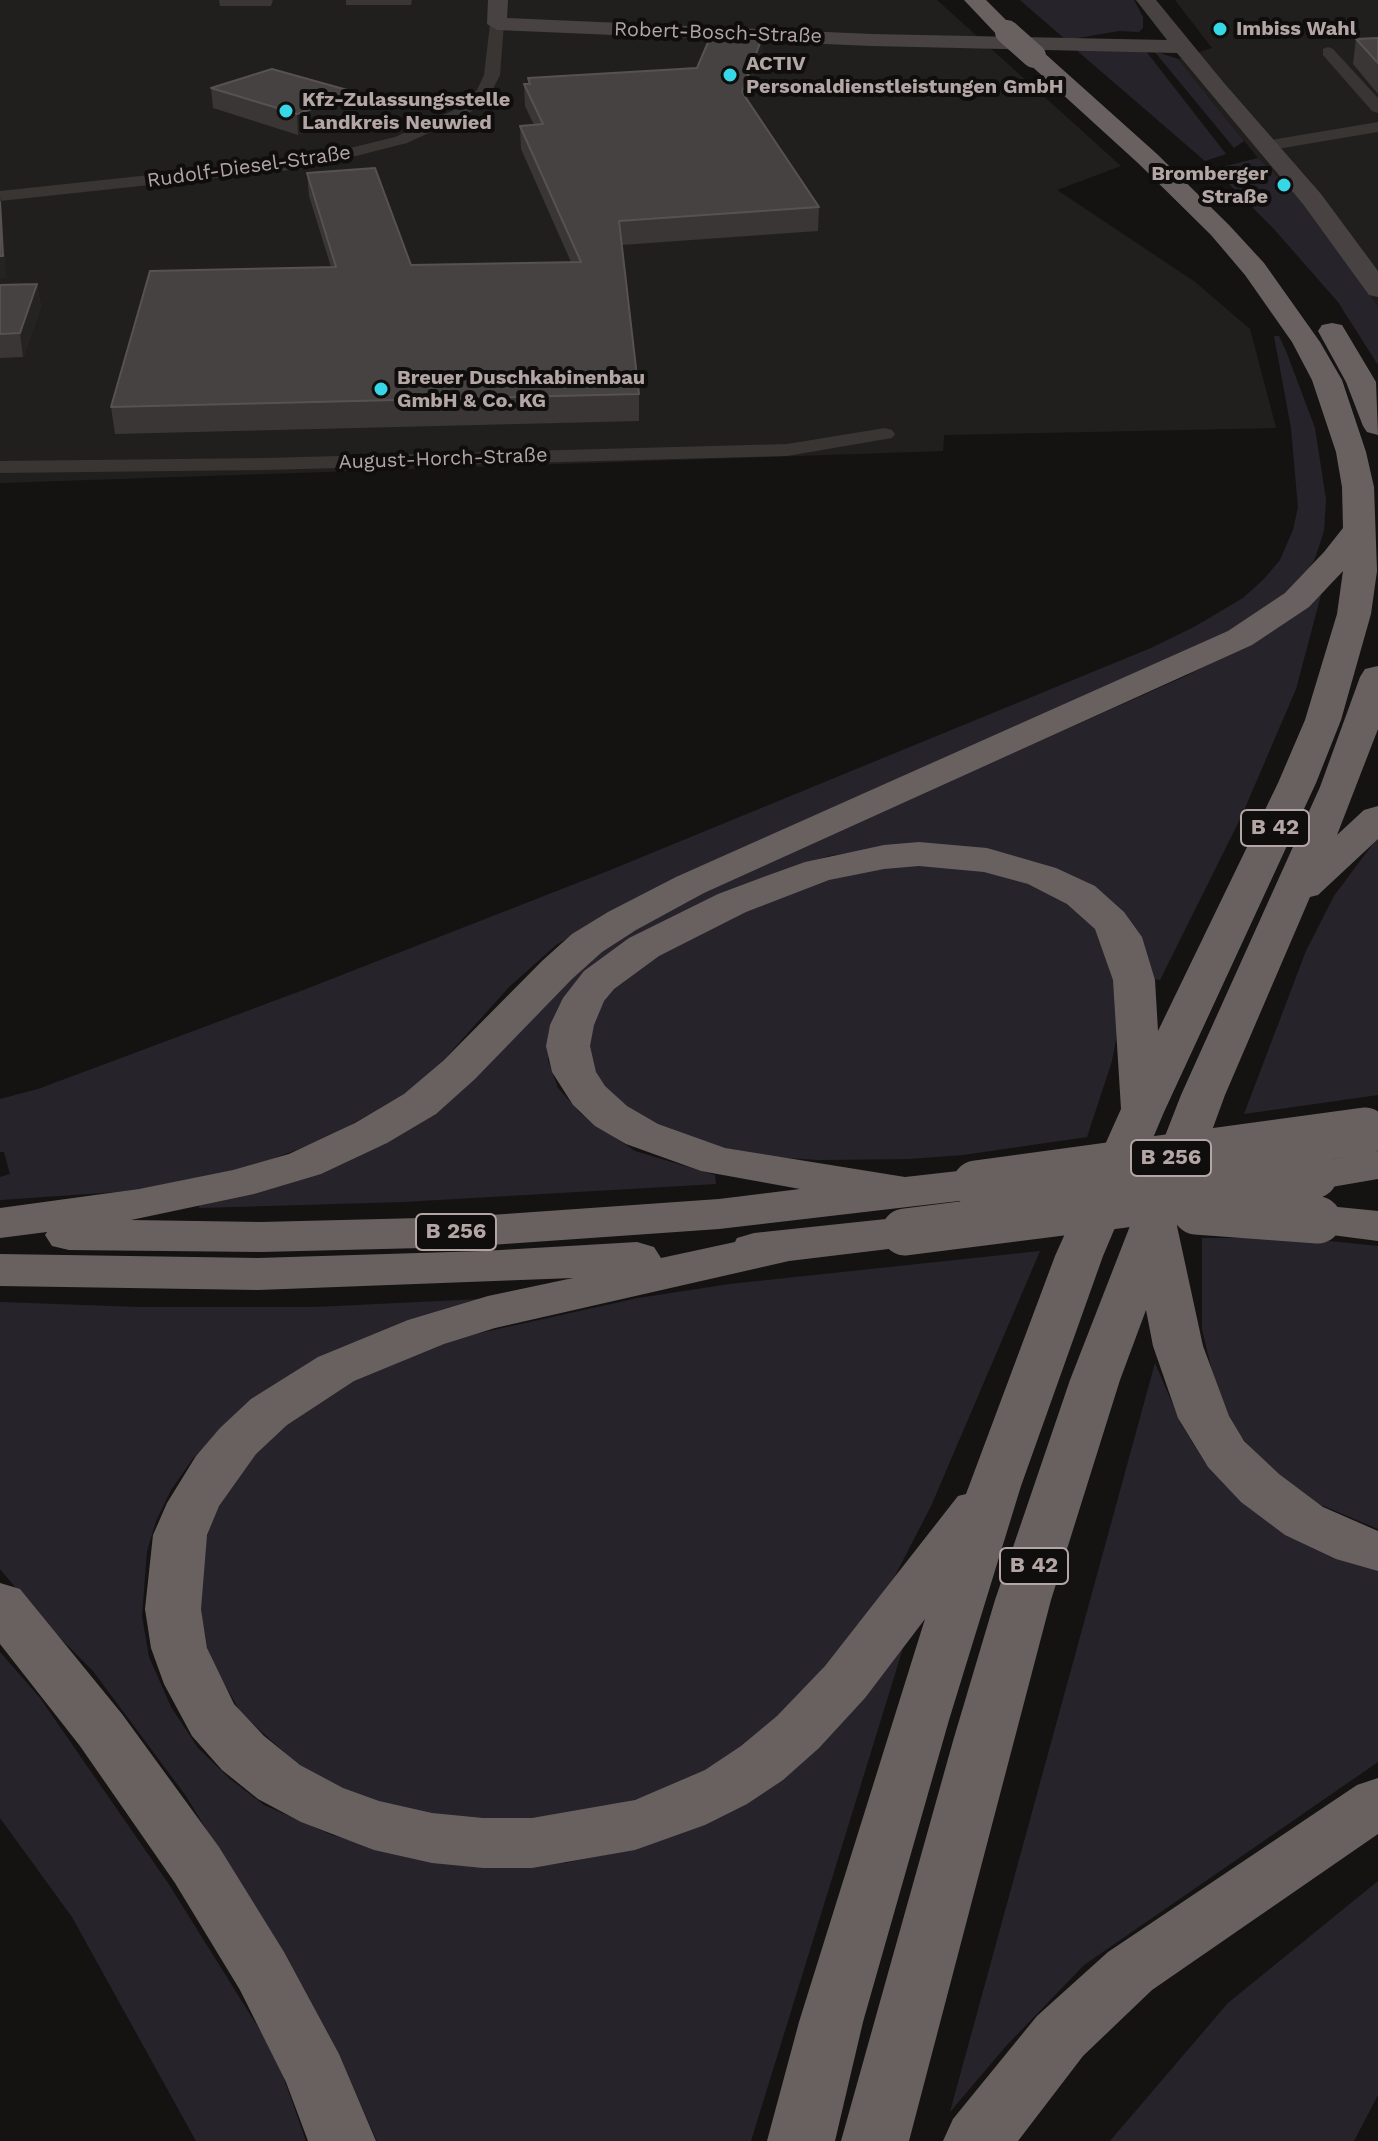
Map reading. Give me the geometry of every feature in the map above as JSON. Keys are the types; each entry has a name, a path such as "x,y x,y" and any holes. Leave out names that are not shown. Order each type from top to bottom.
{"highway":[{"name":"B 42","path":"974,0 1034,56 1160,157"},
{"name":"B 42","path":"999,0 1160,157 1292,277"},
{"name":"B 42","path":"801,2141 831,2022 995,1486 1079,1256 1142,1112 1297,783 1323,720 1354,614 1360,571 1358,487 1351,452 1327,380 1306,342 1262,279 1190,185"},
{"path":"1316,308 1350,360 1378,426"},
{"path":"0,1223 139,1204 238,1184 305,1164 371,1133 420,1104 459,1070 557,970 587,943 622,921 690,885 1240,638 1297,600 1336,559 1359,529"},
{"name":"B 42","path":"875,2141 929,1930 1023,1600 1099,1366 1136,1214 1203,1095 1293,897 1350,759 1378,677"},
{"path":"1293,897 1378,818"},
{"path":"907,1213 717,1161 642,1134 611,1116 589,1095 574,1072 568,1046 572,1025 584,998 599,980 644,947 732,903 819,870 884,857 931,855 987,860 1031,872 1071,889 1095,906 1121,937 1128,956 1136,1002 1142,1112"},
{"name":"B 256","path":"0,1270 258,1274 346,1272 602,1260 782,1247 907,1213 976,1184 1374,1142"},
{"name":"B 256","path":"1316,1198 1374,1142"},
{"path":"1378,1226 1316,1198 1136,1214 1190,1383 1204,1418 1226,1454 1260,1488 1304,1521 1355,1545 1378,1551"},
{"name":"B 256","path":"0,1233 157,1237 462,1232 719,1214 1136,1214"},
{"path":"782,1247 488,1313 426,1332 336,1369 269,1412 238,1441 215,1469 194,1503 180,1535 173,1609 179,1648 193,1684 213,1720 243,1753 279,1782 322,1805 374,1825 432,1838 519,1843 585,1836 635,1825 684,1808 726,1787 762,1763 798,1732 845,1682 995,1486"},
{"path":"0,1604 101,1730 197,1865 276,1997 316,2075 342,2141"},
{"path":"977,2141 1060,2036 1130,1971 1378,1802"}],"street":[{"name":"Rudolf-Diesel-Straße","path":"0,196 309,163 401,140 460,113 484,92 492,75 498,0"},
{"path":"1126,40 1148,31 1153,9"},
{"path":"1153,9 1312,199 1378,289"},
{"name":"Robert-Bosch-Straße","path":"497,24 872,40 1181,44"},
{"name":"Robert-Bosch-Straße","path":"1083,44 1126,40 1181,44"},
{"path":"1328,52 1378,108"},
{"path":"1265,146 1378,127"},
{"name":"August-Horch-Straße","path":"0,467 787,450 885,434"}],"shaded area":[{"path":"0,0 937,0 1121,166 1057,190 1195,282 1250,329 1276,428 944,435 943,451 0,483"},
{"path":"1020,0 1134,0 1143,17 1143,28 1139,32 1119,31 1066,40"},
{"path":"1175,0 1378,0 1378,306 1302,200 1258,158 1178,59 1212,48"},
{"path":"1074,48 1145,50 1226,154 1205,161"},
{"path":"1154,51 1178,59 1244,141 1234,148"},
{"path":"1258,158 1302,200 1378,306 1378,365 1338,302 1273,228 1214,169"},
{"path":"1274,336 1279,336 1286,351 1315,428 1326,500 1324,531 1314,561 1295,588 1248,624 620,906 556,945 509,987 422,1084 326,1139 269,1160 195,1181 117,1192 0,1200 0,1177 10,1174 4,1152 0,1152 0,1099 38,1089 306,989 608,871 1151,648 1243,598 1280,560 1293,530 1298,507 1291,428"},
{"path":"1322,591 1296,689 1242,815 1160,980 1147,978 1067,875 1038,863 1004,855 872,849 829,856 793,867 561,1003 548,1033 548,1060 558,1088 581,1114 635,1151 715,1175 716,1184 403,1202 199,1208 200,1201 331,1161 626,925 1186,676 1232,652"},
{"path":"1378,837 1378,1095 1244,1114 1306,951 1334,896"},
{"path":"956,863 1054,891 1092,919 1114,961 1118,1030 1112,1061 1087,1137 963,1155 909,1159 819,1160 757,1156 711,1148 635,1115 592,1074 584,1047 601,997 653,956 788,891 876,865"},
{"path":"1202,1238 1300,1238 1378,1246 1378,1529 1319,1504 1271,1470 1235,1430 1215,1384 1202,1329"},
{"path":"1040,1251 931,1506 883,1599 768,1732 687,1784 604,1809 530,1821 436,1818 359,1799 295,1762 241,1713 209,1657 200,1604 201,1556 216,1507 240,1464 282,1420 332,1388 426,1345 638,1298 730,1284"},
{"path":"481,1299 222,1430 194,1457 171,1490 156,1521 147,1551 142,1616 149,1657 171,1707 198,1748 230,1779 264,1805 332,1835 394,1852 502,1867 565,1863 638,1848 707,1824 765,1791 907,1635 751,2141 377,2141 342,2062 301,1985 186,1796 93,1671 45,1623 0,1569 0,1302 138,1307 315,1307"},
{"path":"1155,1363 1181,1424 1206,1464 1378,1569 1378,1762 1084,1965 1006,2046 950,2112"},
{"path":"0,1652 40,1698 168,1883 276,2056 306,2141 196,2141 72,1917 0,1818"},
{"path":"1378,1881 1378,2095 1354,2141 1110,2141 1228,2003"}],"building":[{"path":"712,33 763,35 742,92 819,207 619,221 639,394 111,407 150,271 336,267 307,173 375,168 411,265 581,262 520,126 543,124 524,84 530,84 528,78 697,68"},
{"path":"1378,38 1378,63 1356,39"},
{"path":"272,69 358,93 297,114 211,88"},
{"path":"0,202 3,256 0,256"},
{"path":"37,284 20,333 0,334 0,285"}],"place":[{"name":"Imbiss Wahl","path":"1220,29"},
{"name":"ACTIV Personaldienstleistungen GmbH","path":"730,75"},
{"name":"Kfz-Zulassungsstelle Landkreis Neuwied","path":"286,111"},
{"name":"Bromberger Straße","path":"1284,185"},
{"name":"Breuer Duschkabinenbau GmbH & Co. KG","path":"381,389"}]}
